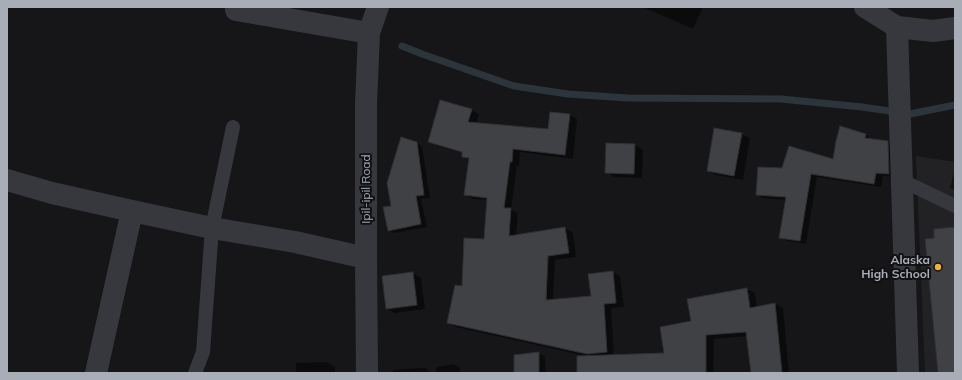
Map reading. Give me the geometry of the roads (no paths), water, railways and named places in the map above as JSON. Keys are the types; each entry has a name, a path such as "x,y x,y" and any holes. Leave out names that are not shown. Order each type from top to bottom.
{"street":[{"name":"Ipil-ipil Road","path":"368,373 366,104 369,33 378,7"},
{"path":"865,7 897,27 933,31 955,28"},
{"path":"236,10 369,33"},
{"path":"897,27 908,373"},
{"path":"7,180 52,193 132,211 212,228 295,242 366,258"},
{"path":"96,373 132,211"}],"lane":[{"path":"195,373 203,352 212,228 233,128"},
{"path":"901,180 955,206"}],"waterway":[{"path":"402,46 514,86 568,94 628,98 781,99 862,107 910,114 955,105"}],"place":[{"name":"Alaska High School","path":"938,267"}]}
